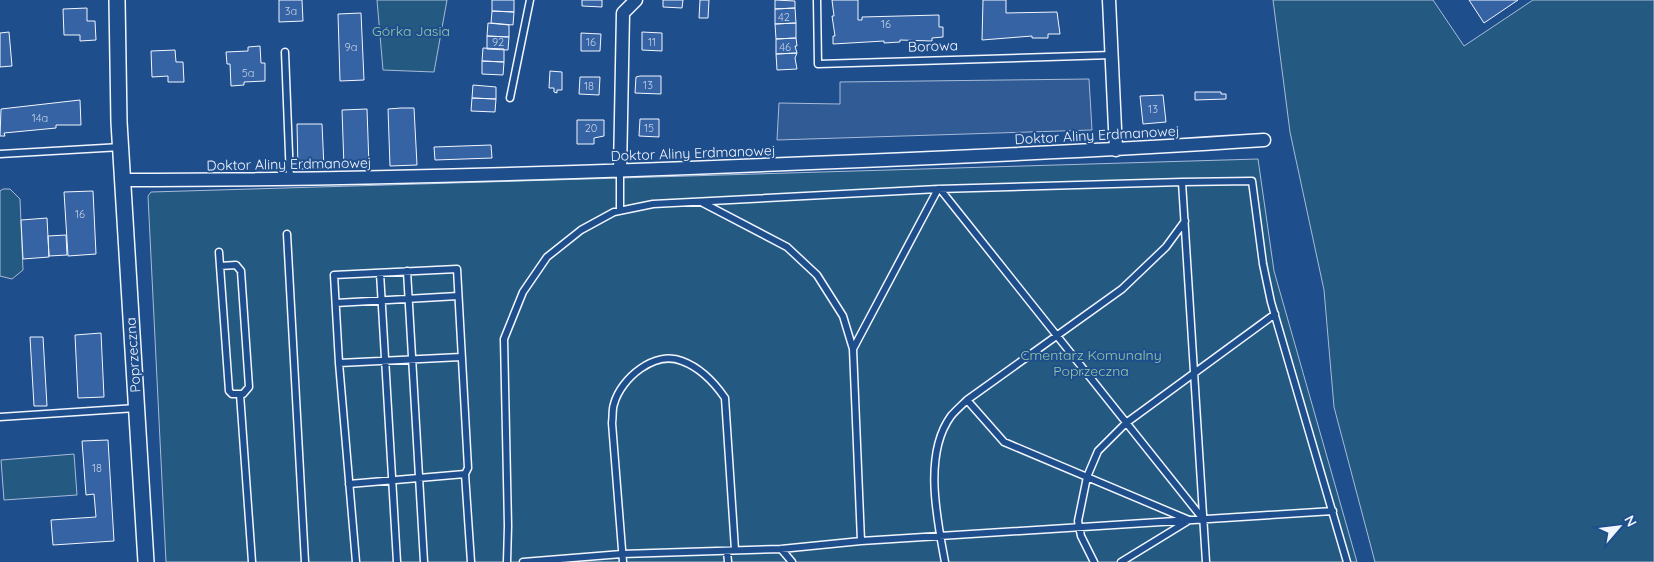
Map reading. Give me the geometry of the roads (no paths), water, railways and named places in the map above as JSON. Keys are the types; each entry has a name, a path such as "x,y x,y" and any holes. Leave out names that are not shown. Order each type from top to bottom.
{"street":[{"name":"Poprzeczna","path":"117,0 118,97 122,180 146,562"},
{"path":"620,171 623,13 636,0"},
{"path":"1109,0 1116,150"},
{"name":"Doktor Aliny Erdmanowej","path":"122,180 290,179 620,171 1116,150 1264,140"}],"lane":[{"path":"510,98 530,0"},
{"name":"Borowa","path":"817,0 818,64 1112,55"},
{"path":"285,52 290,179"},
{"path":"0,154 121,147"},
{"path":"620,171 620,210"},
{"path":"507,562 504,338 523,292 547,257 580,230 620,210 653,204 939,189 1252,181 1263,264 1275,314 1347,562"},
{"path":"1182,182 1206,562"},
{"path":"939,189 1204,520"},
{"path":"853,349 939,189"},
{"path":"701,202 787,247 811,269 843,316 853,349 861,541"},
{"path":"945,562 934,496 934,470 941,437 951,417 968,400 1122,289 1166,246 1185,221"},
{"path":"287,234 305,562"},
{"path":"219,252 220,266 230,391 232,394 240,394 249,387 241,271 236,265 220,266"},
{"path":"356,562 339,364 334,275 457,269 468,468 465,474 471,562"},
{"path":"408,271 424,562"},
{"path":"380,272 397,562"},
{"path":"336,303 458,296"},
{"path":"1094,562 1081,536 1078,521 1087,477 1098,451 1126,422 1275,314"},
{"path":"339,364 461,357"},
{"path":"623,562 612,423 614,404 620,389 640,368 660,359 682,360 710,378 725,398 734,550"},
{"path":"240,394 252,562"},
{"path":"968,400 1004,442 1190,520"},
{"path":"0,417 137,408"},
{"path":"349,484 465,474"},
{"path":"523,562 622,554 781,549 861,541 1333,512"},
{"path":"1121,562 1190,520"},
{"path":"781,549 792,562"},
{"path":"727,551 728,562"}],"park label":[{"name":"Górka Jasia","path":"411,31"},
{"name":"Cmentarz Komunalny Poprzeczna","path":"1091,364"}]}
